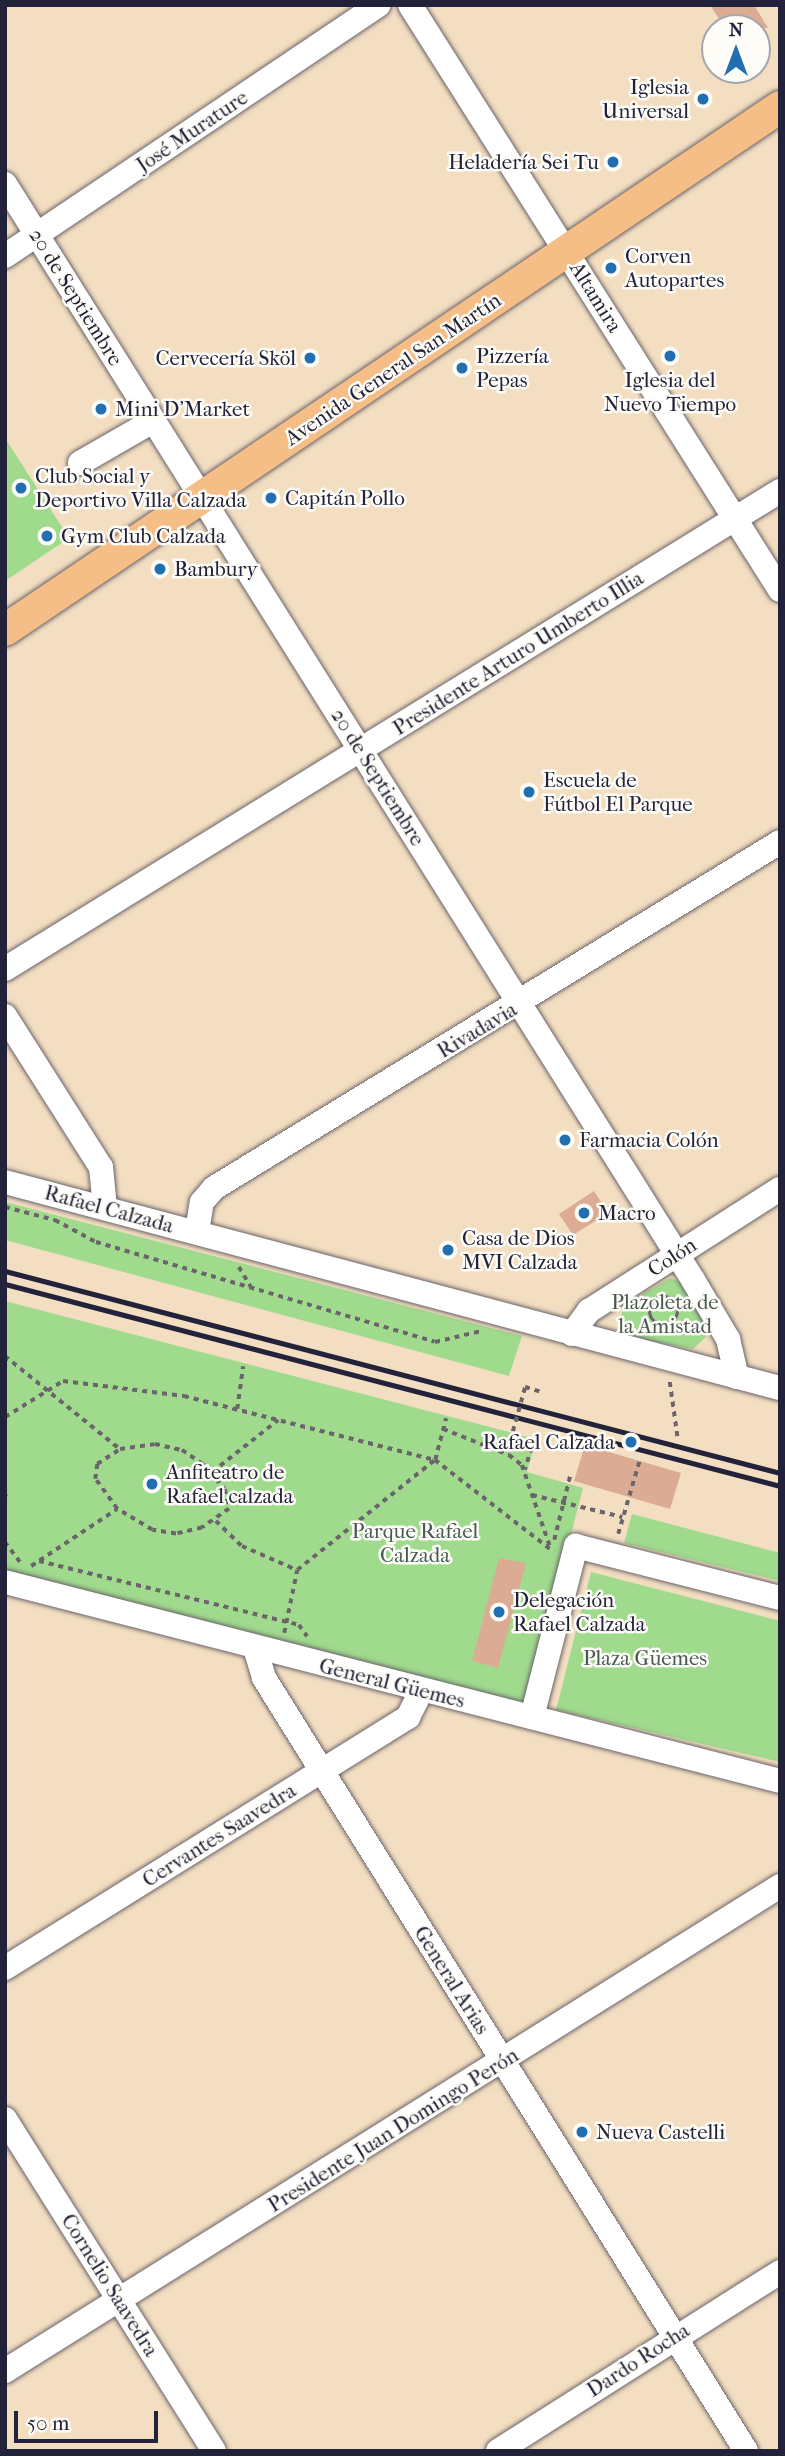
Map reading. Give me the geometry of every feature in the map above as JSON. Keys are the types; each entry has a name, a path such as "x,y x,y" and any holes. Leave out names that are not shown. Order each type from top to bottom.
{"main road":[{"name":"Avenida General San Martín","path":"5,630 780,107"}],"street":[{"name":"José Murature","path":"5,256 378,5"},
{"name":"Altamira","path":"410,5 780,590"},
{"name":"20 de Septiembre","path":"5,184 518,1005 677,1254 728,1339 737,1377"},
{"path":"80,463 153,421"},
{"name":"Presidente Arturo Umberto Illia","path":"5,969 780,491"},
{"name":"Rivadavia","path":"197,1232 202,1202 214,1188 518,1005 780,842"},
{"path":"5,1016 101,1167 105,1208"},
{"name":"Rafael Calzada","path":"5,1182 780,1388"},
{"name":"Colón","path":"572,1334 589,1311 780,1189"},
{"path":"532,1717 565,1558 612,1556 780,1598"},
{"name":"General Güemes","path":"5,1582 421,1691 780,1781"},
{"name":"General Arias","path":"255,1648 264,1678 746,2451"},
{"name":"Cervantes Saavedra","path":"5,1968 408,1717 421,1691"},
{"name":"Presidente Juan Domingo Perón","path":"5,2371 780,1886"},
{"name":"Cornelio Saavedra","path":"5,2119 214,2451"},
{"name":"Dardo Rocha","path":"498,2451 780,2272"}],"path":[{"path":"5,1208 55,1220 96,1242 435,1342 486,1329"},
{"path":"667,1297 677,1306 672,1323 663,1325 652,1318 650,1309 658,1299 667,1297"},
{"path":"5,1356 120,1449"},
{"path":"667,1357 678,1438"},
{"path":"237,1409 243,1366"},
{"path":"5,1417 63,1381 184,1396 237,1409 435,1460 565,1558"},
{"path":"524,1473 532,1448 510,1441 525,1387 541,1392"},
{"path":"284,1633 297,1570 435,1460 446,1418"},
{"path":"212,1472 278,1420"},
{"path":"443,1429 509,1455 524,1473 551,1550 565,1558"},
{"path":"172,1447 193,1456 212,1472 230,1505 215,1521 188,1532 164,1533 117,1509 93,1473 97,1464 120,1449 172,1447"},
{"path":"612,1556 640,1459"},
{"path":"551,1550 570,1476"},
{"path":"532,1495 622,1518"},
{"path":"5,1542 23,1567 39,1561 117,1509"},
{"path":"215,1521 242,1546 297,1570"},
{"path":"39,1561 299,1625 311,1641"}],"green space":[{"name":"Club Social y Deportivo Villa Calzada","path":"5,438 69,538 5,581"},
{"path":"5,1202 522,1336 509,1376 5,1240"},
{"name":"Plazoleta de la Amistad","path":"671,1278 683,1284 706,1322 707,1336 693,1349 630,1337 619,1321 625,1304"},
{"name":"Parque Rafael Calzada","path":"5,1301 536,1439 527,1472 583,1488 527,1704 5,1572"},
{"path":"632,1514 780,1553 780,1581 624,1543"},
{"name":"Plaza Güemes","path":"591,1572 780,1621 780,1762 556,1710"}],"building":[{"path":"710,5 754,5 759,14 716,14"},
{"name":"Macro","path":"594,1191 608,1213 573,1235 559,1214"},
{"path":"585,1445 681,1473 670,1509 574,1481"},
{"name":"Delegación Rafael Calzada","path":"499,1558 526,1563 498,1668 472,1661"}],"railway":[{"path":"5,1271 780,1473"},
{"path":"5,1284 780,1486"}],"place":[{"name":"Iglesia Universal","path":"703,99"},
{"name":"Heladería Sei Tu","path":"613,162"},
{"name":"Corven Autopartes","path":"611,268"},
{"name":"Iglesia del Nuevo Tiempo","path":"670,356"},
{"name":"Cervecería Sköl","path":"310,358"},
{"name":"Pizzería Pepas","path":"462,368"},
{"name":"Mini D'Market","path":"101,409"},
{"name":"Club Social y Deportivo Villa Calzada","path":"21,488"},
{"name":"Capitán Pollo","path":"271,498"},
{"name":"Gym Club Calzada","path":"47,536"},
{"name":"Bambury","path":"160,569"},
{"name":"Escuela de Fútbol El Parque","path":"529,792"},
{"name":"Farmacia Colón","path":"565,1140"},
{"name":"Macro","path":"584,1213"},
{"name":"Casa de Dios MVI Calzada","path":"448,1250"},
{"name":"Rafael Calzada","path":"631,1442"},
{"name":"Anfiteatro de Rafael calzada","path":"152,1484"},
{"name":"Delegación Rafael Calzada","path":"499,1612"},
{"name":"Nueva Castelli","path":"582,2132"}]}
